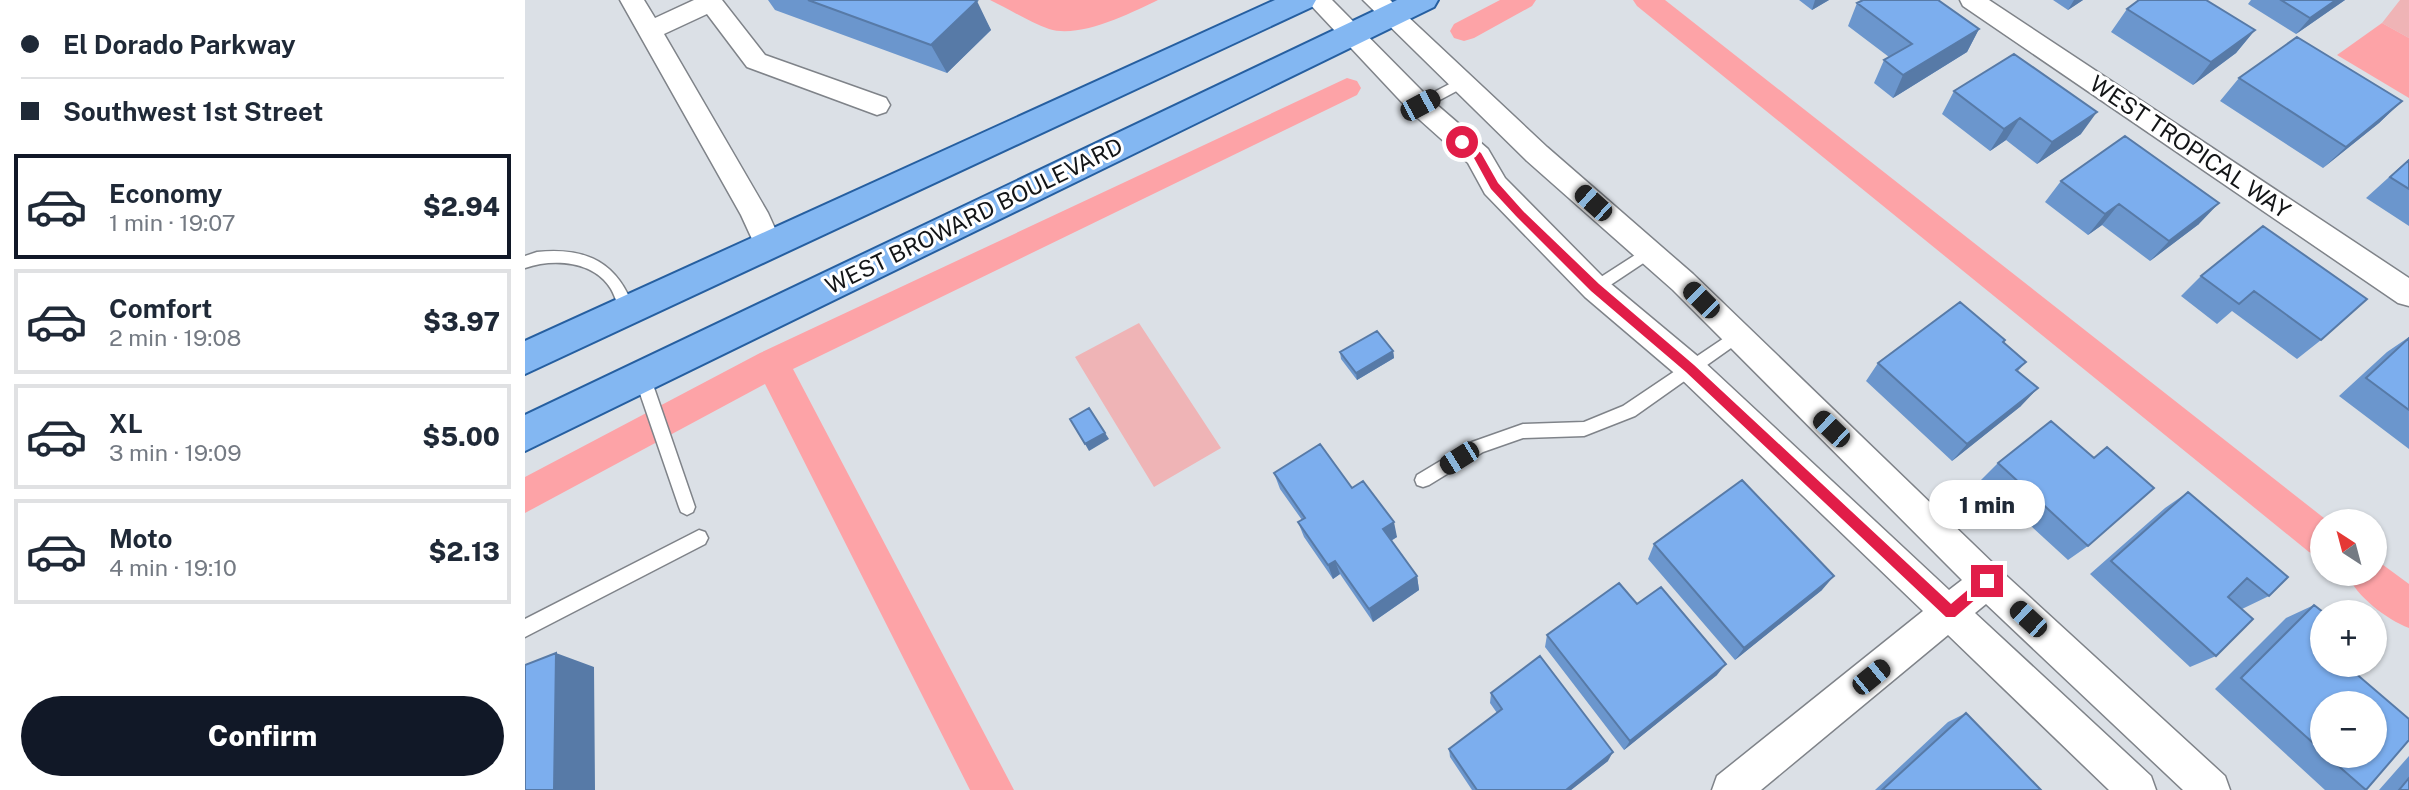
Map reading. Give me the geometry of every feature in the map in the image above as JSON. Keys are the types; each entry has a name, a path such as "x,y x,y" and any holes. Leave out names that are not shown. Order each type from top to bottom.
{"main road":[{"path":"525,358 1301,0"},
{"name":"WEST BROWARD BOULEVARD","path":"525,434 645,388 1352,35 1383,8 1423,0"}],"street":[{"path":"632,0 754,212 768,244"},
{"path":"1318,0 1420,105 1478,156 1503,195 1595,288 1690,368 2137,790"},
{"name":"WEST TROPICAL WAY","path":"1972,0 2409,294"},
{"path":"650,31 710,1 756,61 877,105"},
{"path":"1383,8 1461,83 1649,252 1987,581 2211,790"},
{"path":"1731,790 1987,581"}],"lane":[{"path":"1420,105 1461,83"},
{"path":"1595,288 1649,252"},
{"path":"525,262 536,257 583,259 609,274 619,287 627,311"},
{"path":"1423,480 1478,447 1512,435 1524,431 1584,429 1629,411 1736,336"},
{"path":"645,388 687,507"},
{"path":"525,628 698,538"}],"shaded area":[{"path":"990,0 1158,0 1090,28 1061,31 1042,26"},
{"path":"2400,0 2409,0 2409,38 2382,23"},
{"path":"2382,23 2409,38 2409,98 2337,55"},
{"path":"1139,323 1221,448 1154,487 1075,357"}],"building":[{"path":"808,0 974,0 977,1 931,45"},
{"path":"1863,0 1938,0 1979,29 1903,75 1884,60 1912,44 1857,3"},
{"path":"2139,0 2206,0 2255,30 2211,62 2127,9"},
{"path":"2281,0 2336,0 2310,18"},
{"path":"2297,37 2402,101 2346,147 2239,78"},
{"path":"2014,54 2097,112 2052,142 2020,118 2004,129 1954,91"},
{"path":"2125,136 2219,203 2169,241 2119,204 2105,214 2061,181"},
{"path":"2409,160 2409,189 2390,177"},
{"path":"2263,226 2367,299 2321,340 2254,291 2239,304 2201,276"},
{"path":"1960,302 2005,340 2003,342 2026,362 2016,370 2038,388 1967,444 1878,363"},
{"path":"1377,331 1393,351 1356,373 1340,352"},
{"path":"2409,338 2409,410 2366,378"},
{"path":"1089,408 1105,433 1085,444 1070,419"},
{"path":"2051,421 2094,458 2107,447 2154,488 2088,546 1998,463"},
{"path":"1320,444 1352,488 1363,481 1394,522 1383,529 1417,576 1369,609 1335,561 1328,565 1298,522 1305,518 1274,473"},
{"path":"1742,480 1834,576 1744,648 1654,544"},
{"path":"2188,492 2288,577 2269,596 2247,578 2228,597 2253,619 2216,656 2111,561"},
{"path":"1619,583 1637,604 1661,587 1726,664 1630,741 1547,635"},
{"path":"2310,609 2310,677 2360,677 2376,691 2310,691 2310,740 2241,678"},
{"path":"556,653 554,790 525,790 525,665"},
{"path":"1540,656 1613,752 1566,790 1477,790 1449,749 1502,709 1491,693"},
{"path":"2387,700 2409,719 2409,740 2387,766"},
{"path":"1966,713 2041,790 1882,790"},
{"path":"2341,768 2385,768 2366,790"},
{"path":"2409,778 2409,790 2399,790"}],"waterway":[{"path":"1464,31 1522,0"},
{"path":"1647,0 2310,529"},
{"path":"772,363 1347,88"},
{"path":"525,496 772,363"},
{"path":"772,363 993,790"},
{"path":"2381,586 2409,609"}],"route":[{"path":"1462,142 1478,156 1495,186 1519,213 1595,288 1690,368 1951,612 1987,581"}]}
